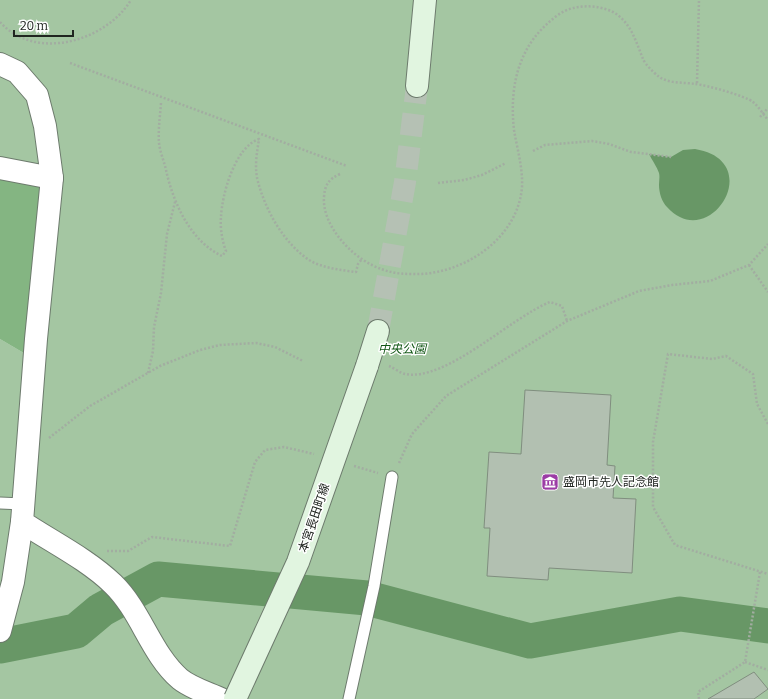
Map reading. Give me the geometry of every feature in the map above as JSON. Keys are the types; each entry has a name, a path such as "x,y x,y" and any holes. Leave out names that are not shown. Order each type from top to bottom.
{"main road":[{"path":"417,86 425,0"},
{"name":"本宮長田町線","path":"235,699 298,562 378,331"}],"street":[{"path":"0,64 17,72 37,95 45,126 52,178 36,339 23,513 13,582 1,629"},
{"path":"0,168 52,178"},
{"path":"23,513 122,595 163,660 180,679 221,699"}],"lane":[{"path":"349,699 374,586 392,477"},
{"path":"0,503 23,513"}],"path":[{"path":"0,22 23,38 50,44 78,40 109,24 132,0"},
{"path":"697,84 699,0"},
{"path":"340,174 333,177 327,183 324,203 325,214 334,230 347,246 371,265 394,274 423,274 453,268 473,260 499,237 513,216 521,190 512,108 516,71 527,48 536,35 560,13 580,6 597,7 613,12 631,29 643,60 658,76 673,82 697,84 752,101 768,120"},
{"path":"70,63 347,166"},
{"path":"161,103 158,120 160,150 175,202 195,234 215,252 222,256 226,251 221,222 223,198 234,167 240,155 250,143 258,139 256,166 262,196 275,224 286,240 310,261 323,265 329,269 356,272 358,264 362,259"},
{"path":"760,117 768,108"},
{"path":"533,151 545,146 592,141 609,144 631,152 671,157"},
{"path":"438,183 482,175 506,164"},
{"path":"148,373 153,351 154,327 162,281 167,234 175,202"},
{"path":"350,464 392,477 412,434 446,396 567,321 640,291 672,285 710,281 749,265 768,244"},
{"path":"749,265 768,292"},
{"path":"368,360 404,374 426,374 467,354 534,308 550,302 562,306 567,321"},
{"path":"27,459 57,430 90,406 148,373 190,354 220,345 256,343 275,346 303,361"},
{"path":"768,424 757,404 753,374 726,356 712,359 668,354 656,420 654,442 653,507 675,545 768,574"},
{"path":"86,564 106,550 128,551 152,537 230,546 255,462 265,450 284,446 321,456"},
{"path":"699,699 698,692 745,662 760,572"},
{"path":"745,662 768,670"}],"green space":[{"name":"中央公園","path":"0,0 768,0 768,699 0,699 0,339 34,359 0,164"}],"shaded area":[{"path":"695,149 716,157 727,170 729,185 724,200 714,212 699,219 683,218 665,205 660,191 659,173 649,154 671,157 683,150"},
{"path":"0,164 47,173 34,359 0,339"}],"building":[{"name":"盛岡市先人記念館","path":"525,390 611,395 607,465 615,466 613,498 636,499 632,573 549,568 548,580 487,576 490,528 484,528 489,452 521,454"},
{"path":"754,672 768,689 754,699 708,699"}],"waterway":[{"path":"0,646 76,631 101,610 158,579 367,598 530,641 680,614 768,626"}],"tunnel":[{"path":"378,331 405,182 417,86"}],"place":[{"name":"盛岡市先人記念館","path":"550,482"}]}
